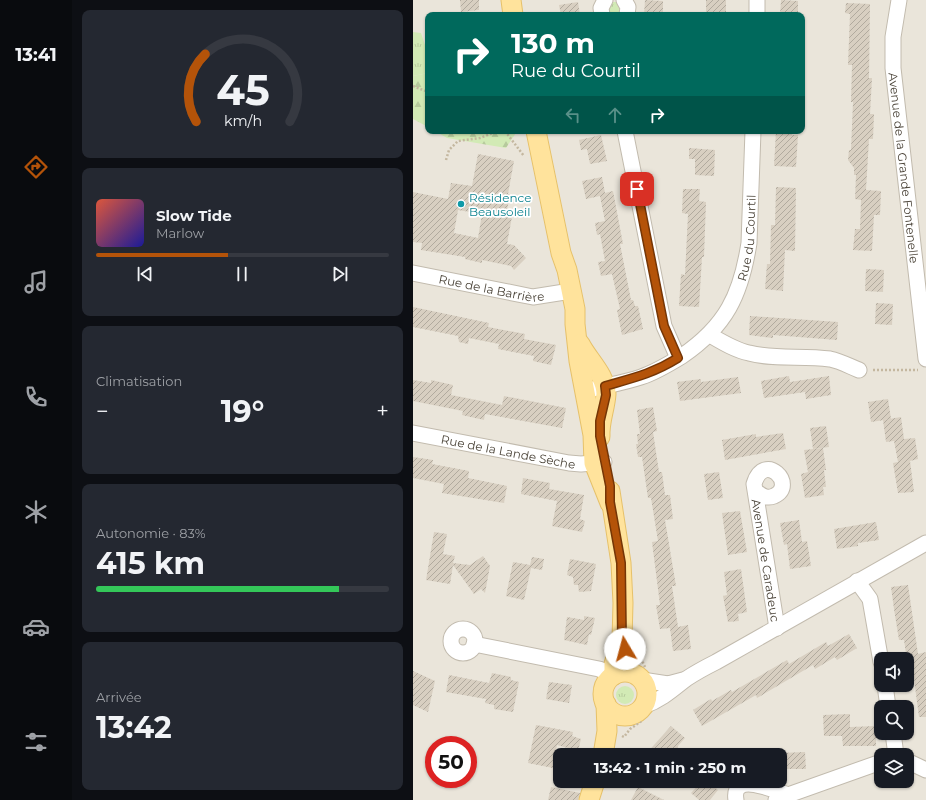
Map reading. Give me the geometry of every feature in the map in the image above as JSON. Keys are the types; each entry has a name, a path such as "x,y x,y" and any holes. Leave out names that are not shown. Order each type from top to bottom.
{"main road":[{"path":"511,0 513,12"},
{"path":"537,134 561,253 564,292 576,332 579,361 593,436 610,502 621,563 622,640 614,664 613,676 604,690 606,704 604,748"},
{"path":"576,332 605,386 606,395 599,428 599,463"},
{"path":"606,748 618,729 638,710 647,693 638,677 622,640"},
{"path":"613,676 624,672 638,677"},
{"path":"606,704 617,714 638,710"},
{"path":"589,800 593,788"}],"street":[{"path":"602,12 601,8 605,0"},
{"path":"624,0 628,7 627,12"},
{"path":"757,0 757,12"},
{"name":"Avenue de la Grande Fontenelle","path":"899,0 893,37 893,68 926,356"},
{"path":"626,134 664,326 678,358"},
{"name":"Rue du Courtil","path":"585,391 642,377 660,369 678,358 710,334 724,317 742,280 747,259 749,243 753,134"},
{"name":"Rue de la Barrière","path":"413,273 520,296 533,297 564,292"},
{"path":"710,334 736,349 750,353 765,356 829,359 859,370"},
{"name":"Rue de la Lande Sèche","path":"413,433 569,463 599,463"},
{"name":"Avenue de Caradeuc","path":"757,492 777,628"},
{"name":"Avenue de Caradeuc","path":"638,677 668,684 686,679 926,543"},
{"path":"857,581 870,599 879,652"},
{"path":"474,644 599,669 613,676"},
{"name":"Avenue de Caradeuc","path":"638,710 676,689 686,679"},
{"path":"914,764 926,770"},
{"path":"736,800 738,790 743,784 752,783 782,798 874,765"}],"path":[{"path":"413,86 425,91"},
{"path":"446,160 449,150 458,141 480,138 490,134"},
{"path":"859,370 926,370"}],"shaded area":[{"path":"413,0 926,0 926,800 413,800"}],"green space":[{"path":"611,2 618,2 621,5 621,12 607,12 606,10"},
{"path":"413,32 421,33 425,45 425,74 413,76"},
{"path":"425,74 425,125 413,119 413,76"},
{"path":"440,134 515,134 506,148 447,138"},
{"path":"621,686 629,686 634,691 632,702 629,704 621,704 616,699 616,691"}],"building":[{"path":"460,0 479,0 479,10 461,12"},
{"path":"645,0 663,1 663,12 644,12"},
{"path":"706,0 726,0 726,12 706,12"},
{"path":"781,0 798,1 798,12 780,12"},
{"path":"578,2 580,12 560,12 559,5"},
{"path":"846,3 870,4 869,78 872,78 870,114 874,114 873,139 869,139 866,190 881,191 880,215 874,215 872,251 853,250 855,229 860,229 861,200 855,199 856,175 854,175 854,168 848,160 849,150 851,150 853,102 851,102 852,65 848,65 850,14 845,13"},
{"path":"776,134 798,135 796,167 774,166"},
{"path":"601,135 607,161 590,164 587,149 581,150 579,140"},
{"path":"689,148 715,150 714,176 695,175 695,159 689,159"},
{"name":"Résidence Beausoleil","path":"478,154 514,161 508,194 510,194 507,210 513,211 507,244 514,245 526,258 514,270 511,266 482,260 482,263 465,259 465,257 421,250 422,243 413,242 413,192 448,199 451,183 472,186","holes":["458,210 482,214 478,238 454,233"]},
{"path":"602,177 605,193 613,191 623,244 620,244 631,300 633,300 635,306 638,306 643,329 622,335 617,310 620,309 612,274 601,276 598,262 605,261 600,234 597,235 595,223 605,221 600,196 586,199 582,181"},
{"path":"776,187 796,188 795,251 785,250 783,291 765,289 767,264 770,264 771,225 775,225"},
{"path":"683,189 700,189 699,201 706,202 704,257 702,257 699,307 679,306 681,274 685,275 688,214 682,213"},
{"path":"866,269 884,270 883,292 865,291"},
{"path":"876,303 893,304 892,325 875,324"},
{"path":"413,307 489,323 488,327 525,334 524,339 556,345 551,365 533,361 534,356 498,349 499,344 469,338 468,344 459,342 458,336 413,327"},
{"path":"750,316 838,322 837,340 773,335 773,338 749,335"},
{"path":"789,376 790,382 829,376 831,395 806,399 805,392 764,398 761,381"},
{"path":"738,377 741,393 680,401 677,382 701,379 701,382"},
{"path":"413,380 431,383 431,380 453,385 451,395 502,405 504,396 566,408 562,428 485,414 484,420 462,415 463,411 413,401"},
{"path":"888,399 891,419 871,422 868,402"},
{"path":"653,407 657,431 653,432 659,472 662,472 665,495 670,495 673,519 665,520 676,586 672,586 678,627 688,625 691,649 673,651 670,628 660,629 656,605 660,605 652,542 658,541 651,498 648,498 642,457 638,457 636,444 638,444 637,434 640,434 637,410"},
{"path":"901,417 904,439 915,438 918,459 910,461 914,492 898,493 893,463 898,462 894,441 886,442 883,420"},
{"path":"826,426 829,447 813,449 810,428"},
{"path":"783,433 786,449 725,460 722,440 756,434 756,437"},
{"path":"823,448 826,470 824,470 826,487 823,487 824,495 805,498 801,474 808,472 804,450"},
{"path":"413,457 433,460 432,464 469,471 468,478 507,486 504,503 442,493 444,484 413,478"},
{"path":"719,472 723,498 708,500 704,474"},
{"path":"523,478 550,483 549,489 584,495 580,519 585,521 582,532 552,526 557,501 521,494"},
{"path":"740,511 747,552 728,555 722,513"},
{"path":"799,520 802,542 807,541 811,566 790,569 787,544 784,545 780,523"},
{"path":"876,522 879,540 858,543 858,546 837,549 834,529"},
{"path":"434,532 447,534 443,554 455,556 453,563 470,565 483,556 490,566 485,593 481,589 474,594 453,565 450,584 426,580"},
{"path":"532,557 544,559 542,570 531,568 524,600 506,596 513,562 530,565"},
{"path":"570,559 596,564 591,591 579,592 578,585 574,585 573,577 567,575"},
{"path":"741,569 747,612 738,614 739,621 728,622 723,596 727,595 724,572"},
{"path":"908,585 918,654 926,652 926,717 919,717 914,679 914,652 906,652 904,640 899,640 891,587"},
{"path":"584,616 595,618 591,635 589,634 587,645 564,640 567,617 584,620"},
{"path":"849,634 857,648 837,660 835,657 815,669 813,665 757,698 756,695 702,726 693,710 711,699 712,701 731,690 732,692 787,660 789,664 826,642 828,646"},
{"path":"413,671 435,681 428,712 413,705"},
{"path":"492,673 511,677 511,680 519,682 513,712 494,709 494,705 485,703 486,699 446,692 449,675 489,683"},
{"path":"549,682 572,685 569,703 546,699"},
{"path":"850,714 850,727 874,726 874,740 876,740 876,746 843,746 842,736 824,736 823,715"},
{"path":"536,725 573,732 572,736 581,739 579,748 568,748 557,745 556,748 553,748 553,768 528,763"},
{"path":"671,726 685,738 678,748 651,748"},
{"path":"805,752 806,769 787,769 787,753"},
{"path":"551,787 580,793 578,800 548,800"},
{"path":"637,788 640,788 664,800 631,800"},
{"path":"696,788 716,788 718,790 710,800 699,800 691,793"}],"place":[{"name":"Résidence Beausoleil","path":"461,204"}],"route":[{"path":"625,649 622,640 623,603 621,563 610,502 610,486 604,462 599,428 606,395 605,386 642,377 660,369 678,358 669,342 664,326 637,189"}]}
